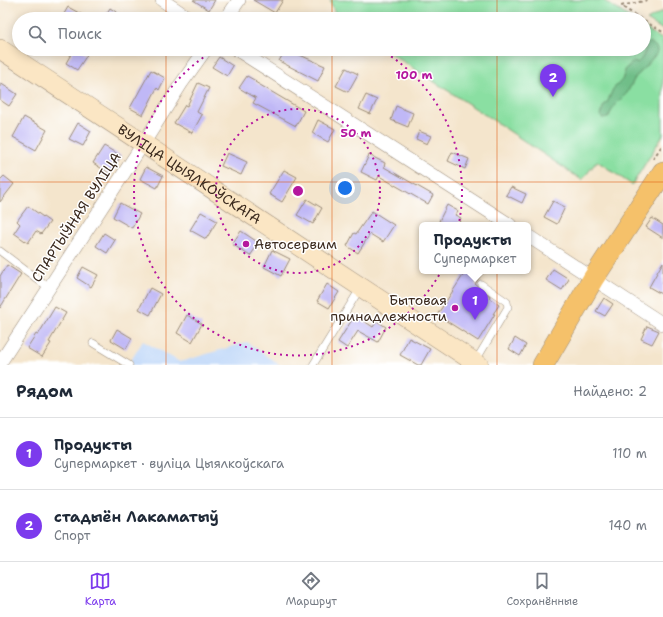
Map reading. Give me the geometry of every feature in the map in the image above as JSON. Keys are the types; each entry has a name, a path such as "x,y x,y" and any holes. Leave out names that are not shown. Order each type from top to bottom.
{"main road":[{"path":"543,365 593,279 663,172"}],"street":[{"path":"162,0 180,12"},
{"path":"230,12 238,0"},
{"name":"ВУЛІЦА ЦЫЯЛКОЎСКАГА","path":"0,49 477,364"},
{"name":"СПАРТЫЎНАЯ ВУЛІЦА","path":"0,363 181,84 201,56"},
{"path":"247,56 505,222"},
{"path":"531,238 663,324"}],"lane":[{"path":"0,251 49,288"},
{"path":"477,364 508,307 507,302 481,284"},
{"path":"313,365 361,287"},
{"path":"93,343 129,365"}],"path":[{"path":"630,12 621,6 648,0"},
{"path":"651,25 663,32"}],"shaded area":[{"path":"143,341 180,362 247,342 280,365 128,365"}],"green space":[{"path":"330,0 603,0 621,12 334,12"},
{"path":"663,11 663,30 651,22 651,18"},
{"path":"651,32 663,40 663,135 632,185 597,161 582,180 395,56 651,56"},
{"path":"651,43 657,48 657,53 636,76 627,93 614,106 608,118 602,118 600,115 604,105 607,103 613,89 622,80 626,68 633,62 637,63 642,56 651,56"}],"building":[{"path":"193,0 215,0 209,10"},
{"path":"253,0 283,0 276,12"},
{"path":"68,7 77,12 65,12"},
{"path":"110,8 116,12 107,12"},
{"path":"70,56 86,56 77,70 66,63"},
{"path":"282,56 302,56 325,66 318,81 279,61"},
{"path":"219,57 233,66 227,76 212,67"},
{"path":"346,68 358,74 348,92 336,86"},
{"path":"151,70 165,78 159,90 157,88 143,115 130,108"},
{"path":"247,76 304,111 296,126 253,103 256,98 239,88"},
{"path":"0,83 17,94 9,106 0,100"},
{"path":"198,83 209,88 197,112 202,115 192,133 174,123 185,105 187,106"},
{"path":"366,95 377,100 370,114 359,109"},
{"path":"396,106 413,113 408,127 391,120"},
{"path":"24,117 47,130 36,150 13,137"},
{"path":"318,120 335,129 328,142 312,133"},
{"path":"78,123 91,131 83,146 69,139"},
{"path":"419,131 431,136 427,144 416,139"},
{"path":"104,146 121,156 110,174 93,163"},
{"path":"452,152 469,159 465,169 448,161"},
{"path":"227,153 247,162 241,175 221,166"},
{"path":"369,155 385,163 384,167 433,195 428,204 379,176 377,180 361,172"},
{"path":"146,167 163,176 157,188 140,179"},
{"path":"284,170 297,177 282,202 269,194"},
{"path":"4,176 14,184 0,202 0,180"},
{"path":"511,187 526,194 522,203 506,195"},
{"path":"307,199 322,208 313,224 297,215"},
{"path":"553,201 565,207 557,224 544,217"},
{"path":"120,203 140,214 132,228 113,217"},
{"path":"447,205 458,211 455,215 461,218 459,222 439,221"},
{"path":"28,206 50,222 41,234 36,231 28,243 14,233 20,224 17,221"},
{"path":"372,211 394,225 383,242 370,234 358,253 347,246 354,233 356,234"},
{"path":"201,212 217,221 206,239 190,230"},
{"path":"652,218 663,225 663,238 646,227"},
{"name":"Автосервим","path":"241,231 259,243 250,256 232,244"},
{"path":"104,233 115,240 107,253 96,246"},
{"path":"272,250 290,259 281,276 264,267"},
{"path":"663,262 663,295 649,287"},
{"path":"7,265 21,274 0,308 0,276"},
{"path":"83,267 98,275 91,287 77,278"},
{"path":"553,269 569,279 562,290 546,280"},
{"path":"464,274 482,274 475,284 490,296 489,298 499,305 478,341 437,315"},
{"path":"327,284 339,292 329,308 317,301"},
{"path":"150,288 161,294 150,315 139,309"},
{"path":"604,298 613,304 605,316 596,311"},
{"path":"55,307 66,313 42,357 27,348 36,334 38,335"},
{"path":"187,315 202,324 192,342 177,333"},
{"path":"355,315 373,327 377,321 386,327 378,342 358,331 347,348 338,342"},
{"path":"647,326 659,331 652,344 641,339"},
{"path":"117,329 132,338 126,349 111,340"},
{"path":"409,338 430,349 421,365 418,365 400,355"},
{"path":"515,338 526,345 520,356 509,349"}],"place":[{"name":"стадыён Лакаматыў","path":"553,97"},
{"name":"Автосервим","path":"246,244"},
{"name":"Бытовая принадлежности","path":"455,308"},
{"name":"Продукты","path":"475,320"}]}
